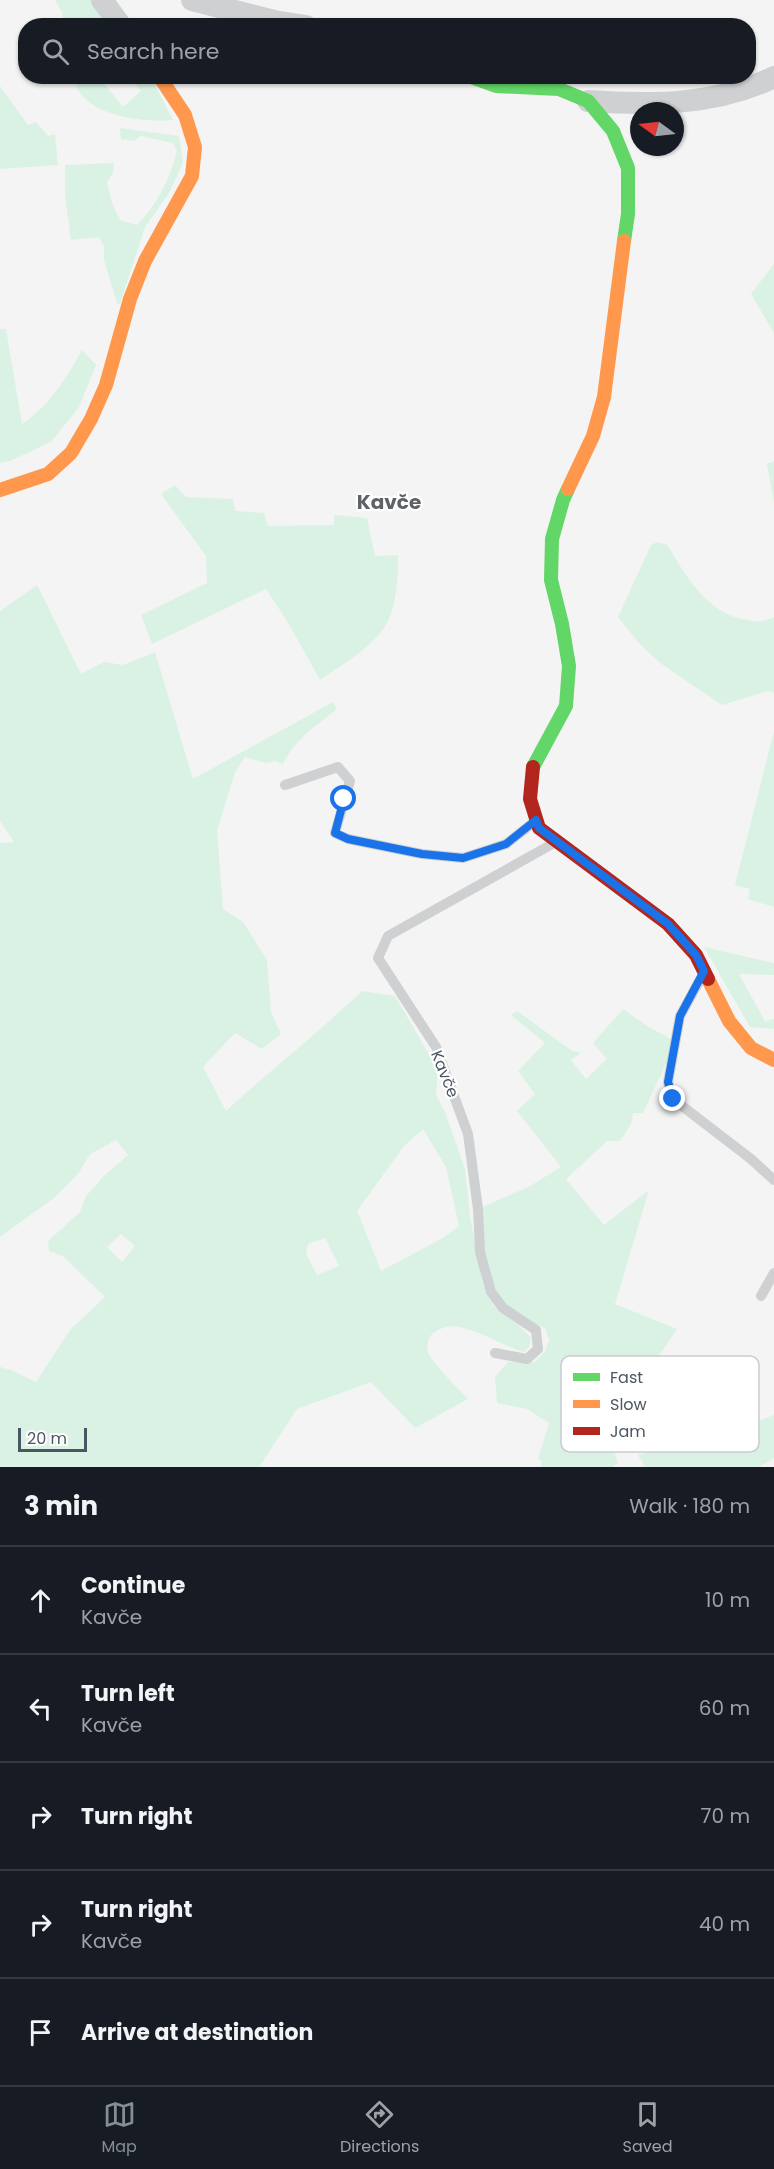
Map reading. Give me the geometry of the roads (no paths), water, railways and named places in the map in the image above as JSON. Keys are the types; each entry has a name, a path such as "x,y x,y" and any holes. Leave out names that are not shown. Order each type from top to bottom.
{"street":[{"path":"102,0 115,18"},
{"path":"192,0 262,18"},
{"path":"756,84 774,77"},
{"path":"0,490 48,474 71,453 91,419 106,386 130,299 145,261 192,176 195,147 185,115 164,84"},
{"path":"490,84 558,89 588,102 640,104 687,101 726,95 755,84"},
{"path":"588,102 613,131 628,168 628,214 604,397 593,436 563,500 552,539 551,580 569,666 566,706 533,768 530,799 539,828 668,924 696,955 729,1021 751,1048 774,1060"}],"lane":[{"path":"285,785 338,767 350,781 335,833 348,839 422,854 463,858 506,844 536,820"},
{"name":"Kavče","path":"495,1353 527,1359 538,1349 537,1330 503,1308 491,1292 480,1252 478,1209 468,1134 436,1047 378,958 388,936 557,842"},
{"path":"704,971 680,1016 668,1082 673,1099 751,1159 774,1180"},
{"path":"761,1296 774,1273"}],"district":[{"name":"Kavče","path":"389,502"}]}
